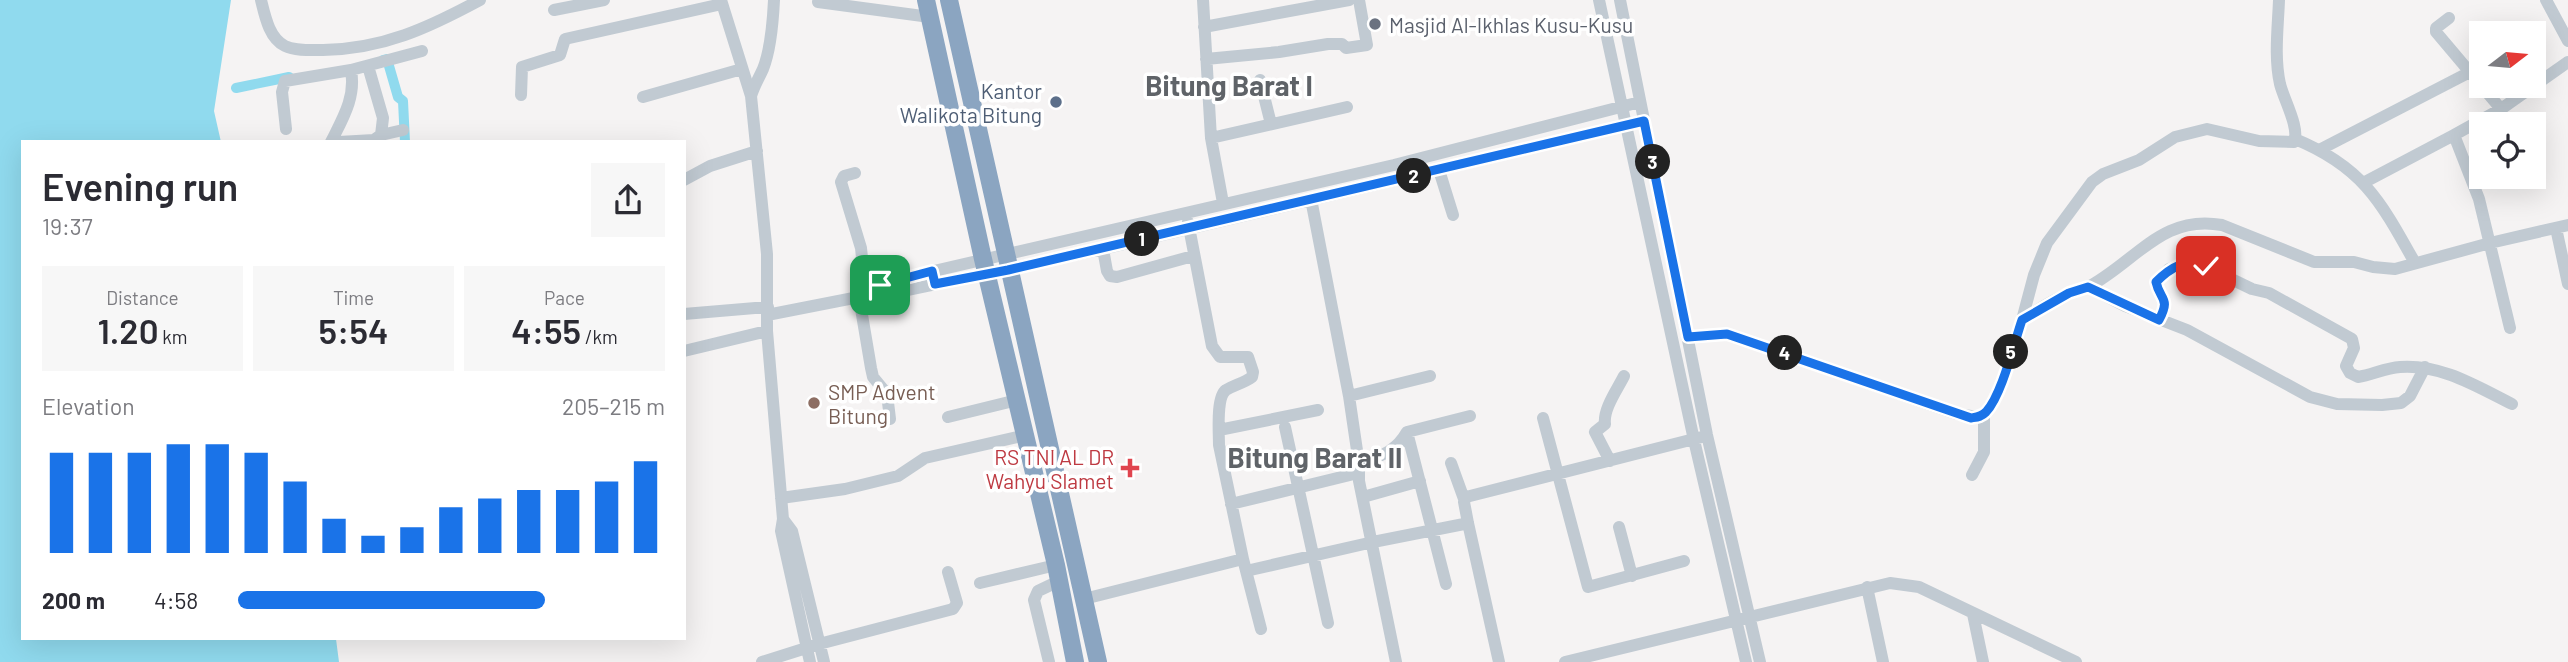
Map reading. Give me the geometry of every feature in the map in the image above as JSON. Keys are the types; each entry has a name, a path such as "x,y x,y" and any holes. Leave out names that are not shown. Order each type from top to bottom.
{"highway":[{"path":"949,0 1098,662"},
{"path":"928,8 1075,662"},
{"path":"1031,457 1051,451"}],"street":[{"path":"261,0 273,35 286,47 311,50 342,49 400,38 435,24 480,0"},
{"path":"554,10 604,0"},
{"path":"751,96 756,80 763,70 774,0"},
{"path":"1203,0 1211,138 1223,203"},
{"path":"1203,27 1349,0"},
{"path":"1206,59 1328,44 1342,44 1346,48 1367,45 1359,0"},
{"path":"1599,0 1626,126 1743,619 1760,662"},
{"path":"1620,0 1688,337 1700,437"},
{"path":"1972,475 1984,452 1984,415 1999,389 2034,275 2052,233 2092,182 2103,174 2139,160 2175,137 2199,129 2269,142 2289,144 2295,139 2296,132 2286,107 2279,76 2279,0"},
{"path":"2546,0 2568,41"},
{"path":"521,95 522,67 560,55 565,40 722,2 751,96 767,254 767,331 783,519 792,531 813,646 810,662"},
{"path":"818,2 928,8"},
{"path":"2449,18 2436,28 2436,32 2469,71"},
{"path":"286,130 282,92 285,80 351,70 422,51"},
{"path":"2364,183 2501,109 2568,62"},
{"path":"368,66 383,118 376,139"},
{"path":"643,97 742,69"},
{"path":"332,140 351,100 351,70"},
{"path":"2321,149 2469,73"},
{"path":"1260,80 1271,124"},
{"path":"2492,98 2501,109"},
{"path":"1007,262 1186,211 1503,138 1640,102"},
{"path":"1211,138 1347,107"},
{"path":"686,314 768,311 865,296 880,285 934,278 1007,262 1103,249 1644,121"},
{"path":"376,139 403,130"},
{"path":"2454,135 2479,199 2510,328"},
{"path":"1503,138 1507,154"},
{"path":"2295,139 2321,149 2364,183 2385,210 2415,263"},
{"path":"686,179 710,166 757,151"},
{"path":"1394,164 1397,180"},
{"path":"1439,170 1453,215"},
{"path":"855,173 844,176 841,182 861,248 871,368 877,382 885,389 890,419"},
{"path":"1311,199 1349,396 1363,497 1396,662"},
{"path":"1186,211 1212,346 1220,357 1248,357 1253,372 1252,377 1225,391 1220,397 1219,445 1261,629"},
{"path":"2022,320 2069,293 2088,287 2170,229 2191,223 2210,222 2228,226 2319,263 2354,261 2373,267 2395,269 2562,227 2568,284"},
{"path":"1103,249 1107,271 1110,276 1117,277 1193,256"},
{"path":"2159,320 2166,307 2155,286 2156,282 2169,269 2187,262 2198,263 2252,289 2269,293 2352,339 2354,348 2346,366 2350,373 2358,377 2400,367 2425,367 2454,376 2512,404"},
{"path":"2088,287 2187,330 2310,397 2337,404 2401,403 2416,387 2425,367"},
{"path":"686,351 767,331"},
{"path":"1688,337 1727,334 1957,414 1971,418 1984,415"},
{"path":"1349,396 1430,376"},
{"path":"1610,461 1595,432 1605,424 1604,419 1624,376"},
{"path":"948,417 1017,400"},
{"path":"1219,430 1318,410"},
{"path":"1231,504 1359,469 1390,452 1401,443 1407,432 1470,416"},
{"path":"1543,418 1588,587 1684,561"},
{"path":"1285,428 1328,623"},
{"path":"1407,432 1446,584"},
{"path":"781,498 845,489 898,476 922,459 1026,435"},
{"path":"1464,499 1700,437"},
{"path":"1451,463 1464,499 1499,662"},
{"path":"1363,497 1420,481"},
{"path":"1084,599 1245,565 1313,555 1464,524"},
{"path":"1619,527 1632,576"},
{"path":"762,662 953,609 957,603 948,572"},
{"path":"981,583 1057,573"},
{"path":"1049,662 1034,600 1038,591 1057,573"},
{"path":"1565,662 1611,657 1743,619 1890,583 1910,584 2076,662"},
{"path":"1867,587 1883,662"},
{"path":"1973,614 1983,662"},
{"path":"1743,619 1746,662"},
{"path":"813,646 824,662"}],"water":[{"path":"0,0 231,0 214,111 221,140 21,140 21,640 336,640 339,662 0,662"}],"waterway":[{"path":"383,60 387,59 398,97 403,101 405,140"},
{"path":"236,88 289,77"}],"place":[{"name":"Masjid Al-Ikhlas Kusu-Kusu","path":"1375,24"},
{"name":"Kantor Walikota Bitung","path":"1056,102"},
{"name":"SMP Advent Bitung","path":"814,403"},
{"name":"RS TNI AL DR Wahyu Slamet","path":"1130,468"}],"district":[{"name":"Bitung Barat I","path":"1229,85"},
{"name":"Bitung Barat II","path":"1315,457"}],"route":[{"path":"880,285 932,271 935,284 1008,270 1644,121 1688,337 1727,334 1971,418 1984,415 1990,407 1999,389 2022,320 2069,293 2088,287 2159,320 2166,307 2155,286 2156,282 2169,269 2187,262 2206,266"}]}
